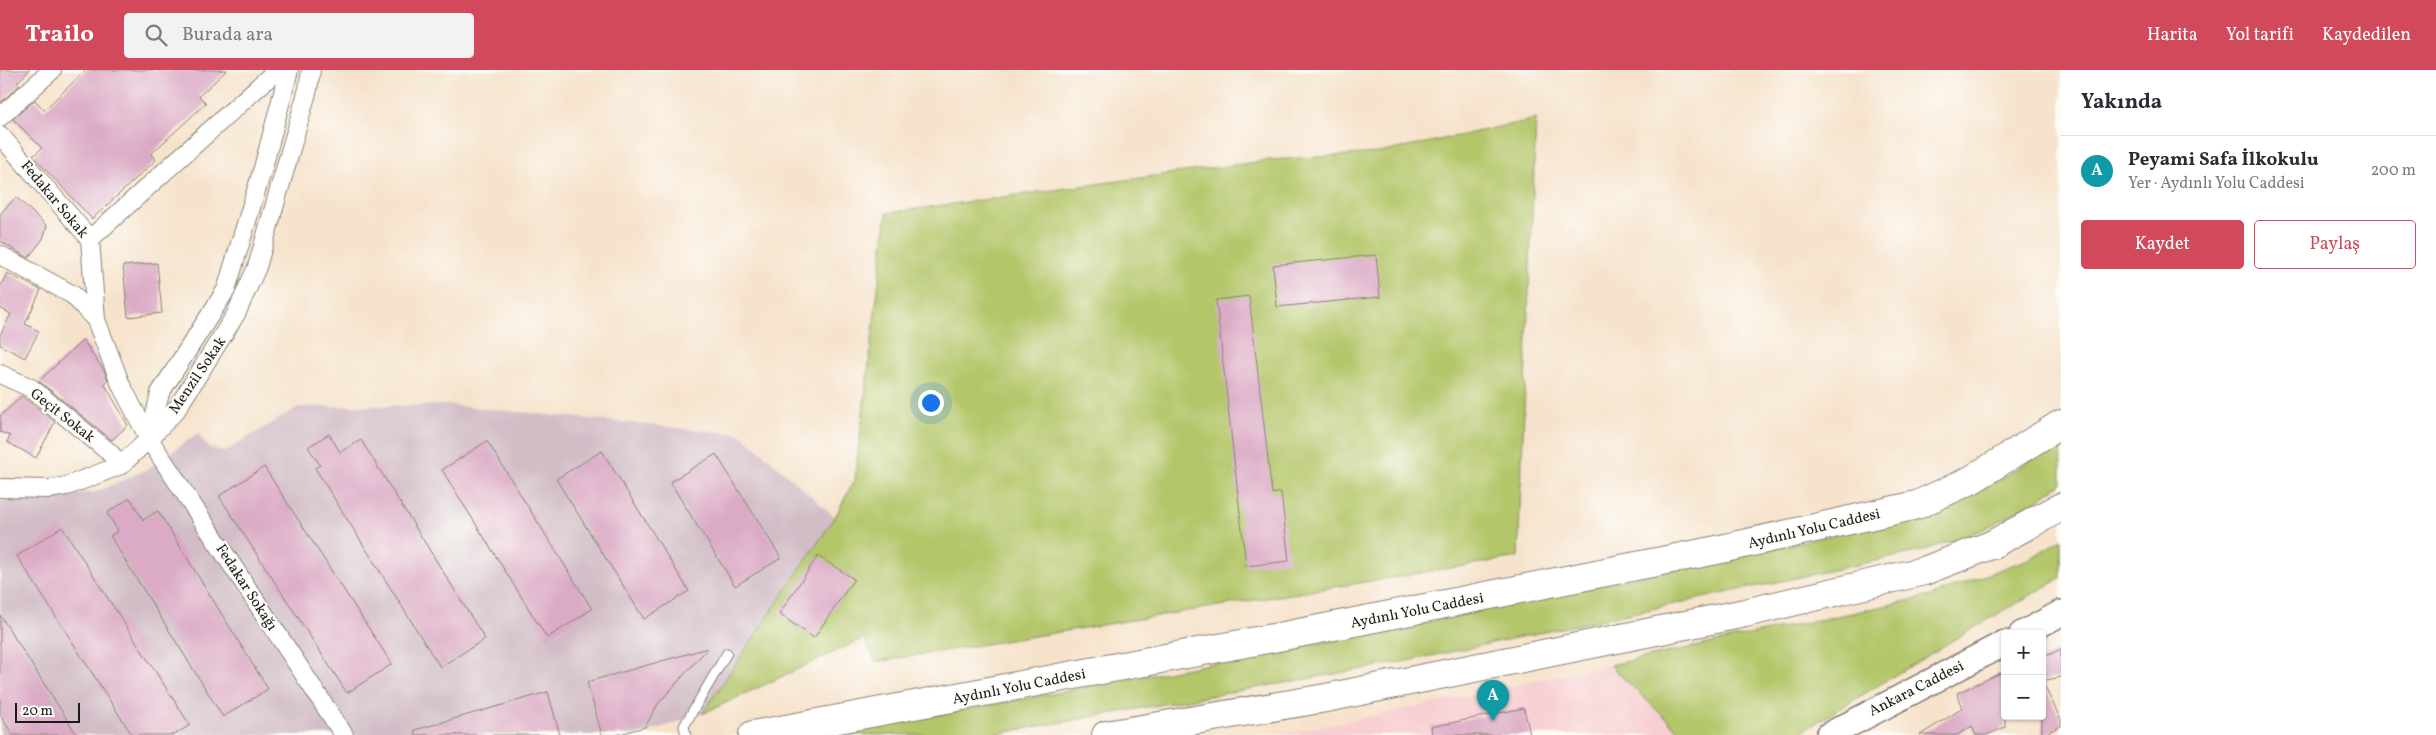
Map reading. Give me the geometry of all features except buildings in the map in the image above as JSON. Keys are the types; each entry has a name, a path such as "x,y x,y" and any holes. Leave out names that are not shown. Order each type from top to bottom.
{"main road":[{"name":"Aydınlı Yolu Caddesi","path":"753,735 1290,636 1717,550 1917,505 1971,480 2061,424"},
{"path":"1106,735 1326,698 1745,612 1914,573 1992,545 2061,507"}],"street":[{"path":"0,117 52,70"},
{"path":"90,239 277,70"},
{"name":"Menzil Sokak","path":"149,439 160,393 226,290 263,168 289,70"},
{"name":"Menzil Sokak","path":"149,439 176,410 208,361 240,306 257,267 270,224 308,89 311,70"},
{"name":"Fedakar Sokak","path":"0,135 90,239 96,320 121,385 149,439"},
{"path":"0,255 73,295 96,320"},
{"name":"Geçit Sokak","path":"0,374 31,388 109,452 121,465"},
{"path":"0,488 50,489 67,486 121,465 149,439"},
{"name":"Fedakar Sokağı","path":"149,439 344,735"},
{"path":"2029,630 2061,613"},
{"name":"Ankara Caddesi","path":"1840,732 2001,645"}],"lane":[{"path":"686,735 684,726 727,653"}],"shaded area":[{"path":"448,405 741,434 835,517 702,714 638,735 0,735 0,501 96,492 148,469 198,433 208,447 224,452 298,407"},
{"path":"1610,665 1683,735 1273,735 1355,720"}],"green space":[{"path":"1536,119 1518,557 876,662 864,638 702,714 835,517 855,479 887,213 1270,160 1379,153"},
{"path":"2061,442 2061,484 2038,500 1984,529 1922,551 1408,661 989,735 833,735 1400,628 1912,518 1960,503"},
{"path":"2061,539 2061,578 1970,630 1796,735 1683,735 1610,665 1930,596 2031,558"}],"place":[{"name":"Peyami Safa İlkokulu","path":"1493,721"}]}
